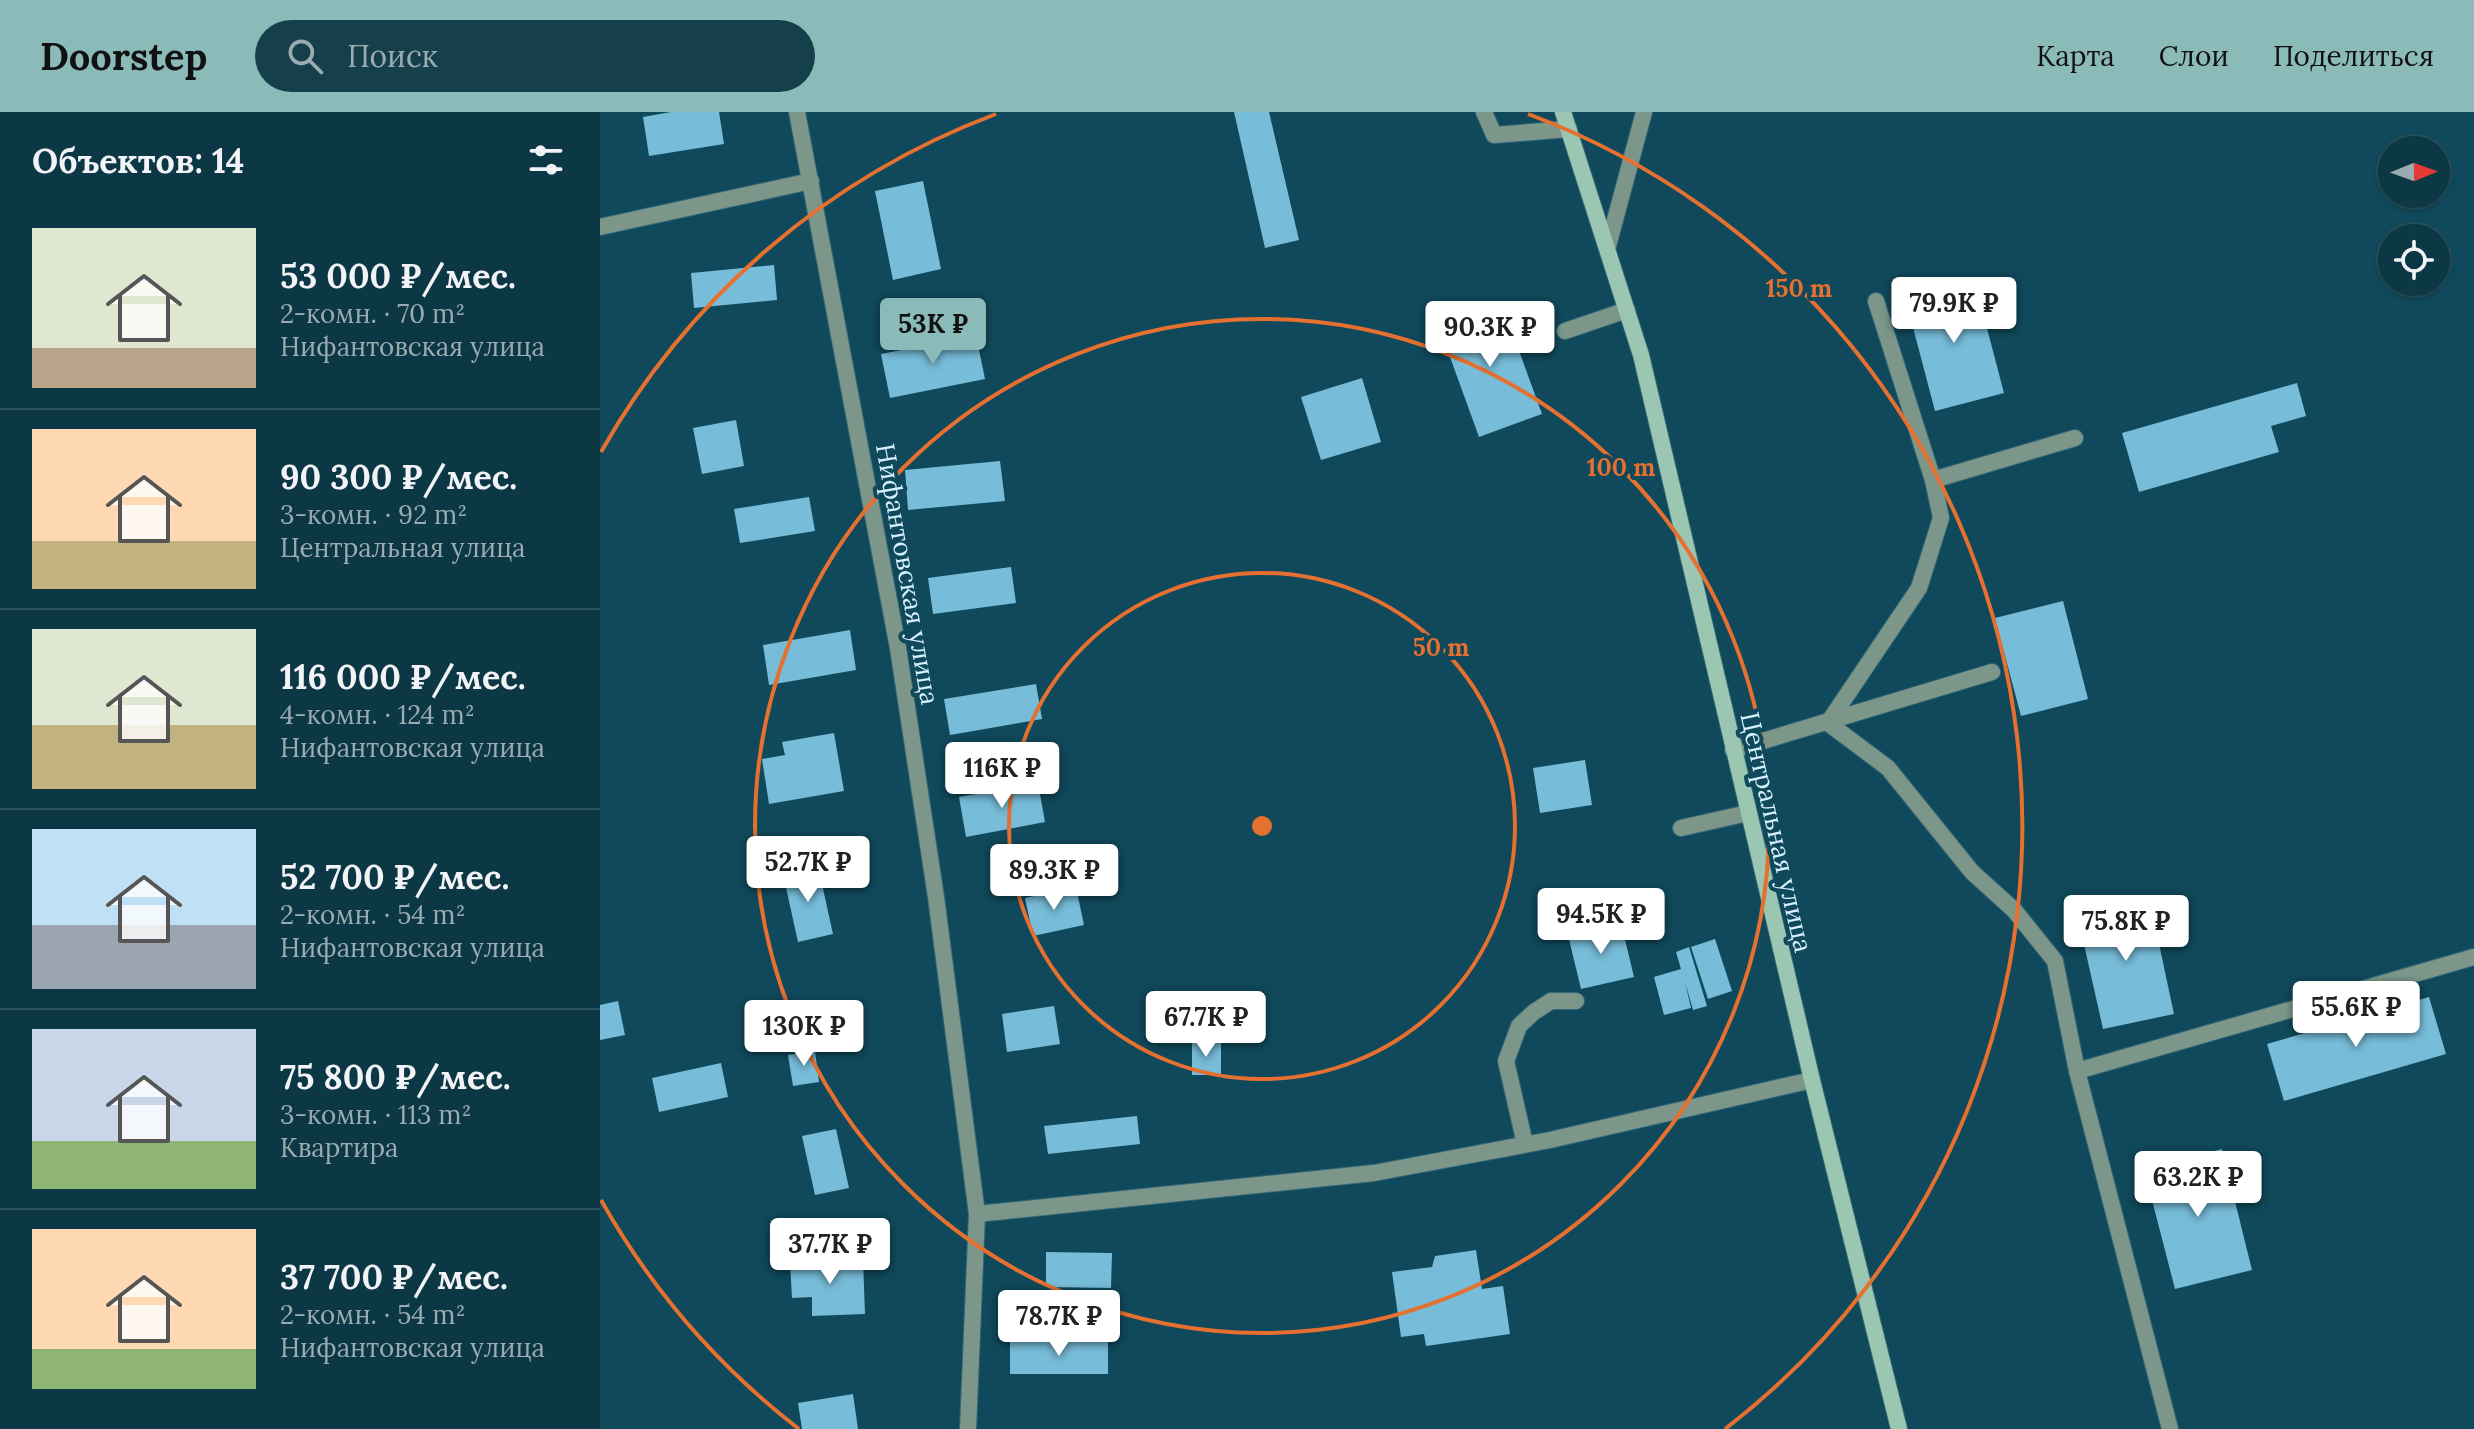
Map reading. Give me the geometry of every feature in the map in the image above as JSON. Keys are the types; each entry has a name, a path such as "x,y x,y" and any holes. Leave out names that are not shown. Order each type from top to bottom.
{"street":[{"name":"Нифантовская улица","path":"797,112 898,648 936,897 977,1214 968,1429"},
{"path":"1484,112 1494,135 1569,129"},
{"name":"Центральная улица","path":"1563,112 1641,355 1812,1080 1899,1429"},
{"path":"1608,246 1644,112"},
{"path":"600,227 811,181"},
{"path":"1828,723 1919,588 1941,518 1933,480 1876,301"},
{"path":"1565,331 1627,310"},
{"path":"1933,480 2075,438"},
{"path":"1733,750 1992,672"},
{"path":"1828,723 1888,768 1972,872 2014,910 2055,961 2077,1071 2170,1429"},
{"path":"1681,828 1748,813"},
{"path":"2077,1071 2474,957"},
{"path":"1525,1144 1506,1061 1519,1026 1534,1012 1551,1001 1576,1001"},
{"path":"977,1214 1374,1173 1525,1144 1812,1080"}],"building":[{"path":"671,112 719,112 724,144 649,156 643,117"},
{"path":"1234,112 1269,112 1299,240 1265,248"},
{"path":"923,181 941,269 893,280 875,191"},
{"path":"774,265 777,300 694,308 691,273"},
{"path":"1974,279 2004,393 1935,411 1905,297"},
{"path":"1501,301 1542,414 1479,437 1438,324"},
{"path":"976,335 985,379 890,398 881,354"},
{"path":"1362,378 1381,442 1321,460 1301,397"},
{"path":"2297,383 2306,416 2271,426 2279,452 2139,492 2122,433"},
{"path":"736,420 744,466 702,474 693,428"},
{"path":"1000,461 1005,501 908,510 905,470"},
{"path":"809,497 815,531 740,543 734,509"},
{"path":"1011,567 1016,603 933,614 928,578"},
{"path":"2063,601 2088,699 2021,716 1995,618"},
{"path":"850,630 856,670 769,685 763,645"},
{"path":"1036,684 1042,719 950,735 944,699"},
{"path":"834,733 844,791 769,804 762,759 785,755 782,742"},
{"path":"1585,760 1592,805 1540,813 1533,768"},
{"path":"1038,783 1045,822 966,837 959,797"},
{"path":"818,866 833,934 798,942 783,874"},
{"path":"1076,887 1084,925 1033,936 1025,898"},
{"path":"2149,897 2174,1014 2103,1029 2077,913"},
{"path":"1621,923 1634,977 1581,989 1568,935"},
{"path":"1715,939 1732,991 1708,999 1691,947"},
{"path":"1689,947 1707,1006 1693,1010 1685,982 1691,1008 1664,1015 1654,977 1681,969 1676,952"},
{"path":"2429,997 2446,1054 2284,1101 2267,1044"},
{"path":"618,1001 625,1035 600,1040 600,1005"},
{"path":"1054,1006 1060,1044 1007,1052 1002,1014"},
{"path":"1192,1043 1221,1043 1221,1075 1192,1075"},
{"path":"815,1051 819,1082 793,1086 788,1055"},
{"path":"721,1063 728,1097 659,1112 652,1078"},
{"path":"1137,1116 1140,1144 1048,1154 1044,1126"},
{"path":"836,1129 849,1188 815,1195 802,1136"},
{"path":"2222,1149 2252,1270 2175,1289 2144,1169"},
{"path":"1476,1250 1482,1289 1503,1286 1510,1334 1426,1346 1424,1334 1401,1337 1392,1272 1432,1267 1435,1256"},
{"path":"1046,1252 1112,1253 1111,1288 1046,1287"},
{"path":"863,1259 865,1314 812,1316 812,1297 792,1298 790,1262"},
{"path":"1010,1341 1108,1341 1108,1374 1010,1374"},
{"path":"853,1394 858,1429 802,1429 798,1403"}]}
